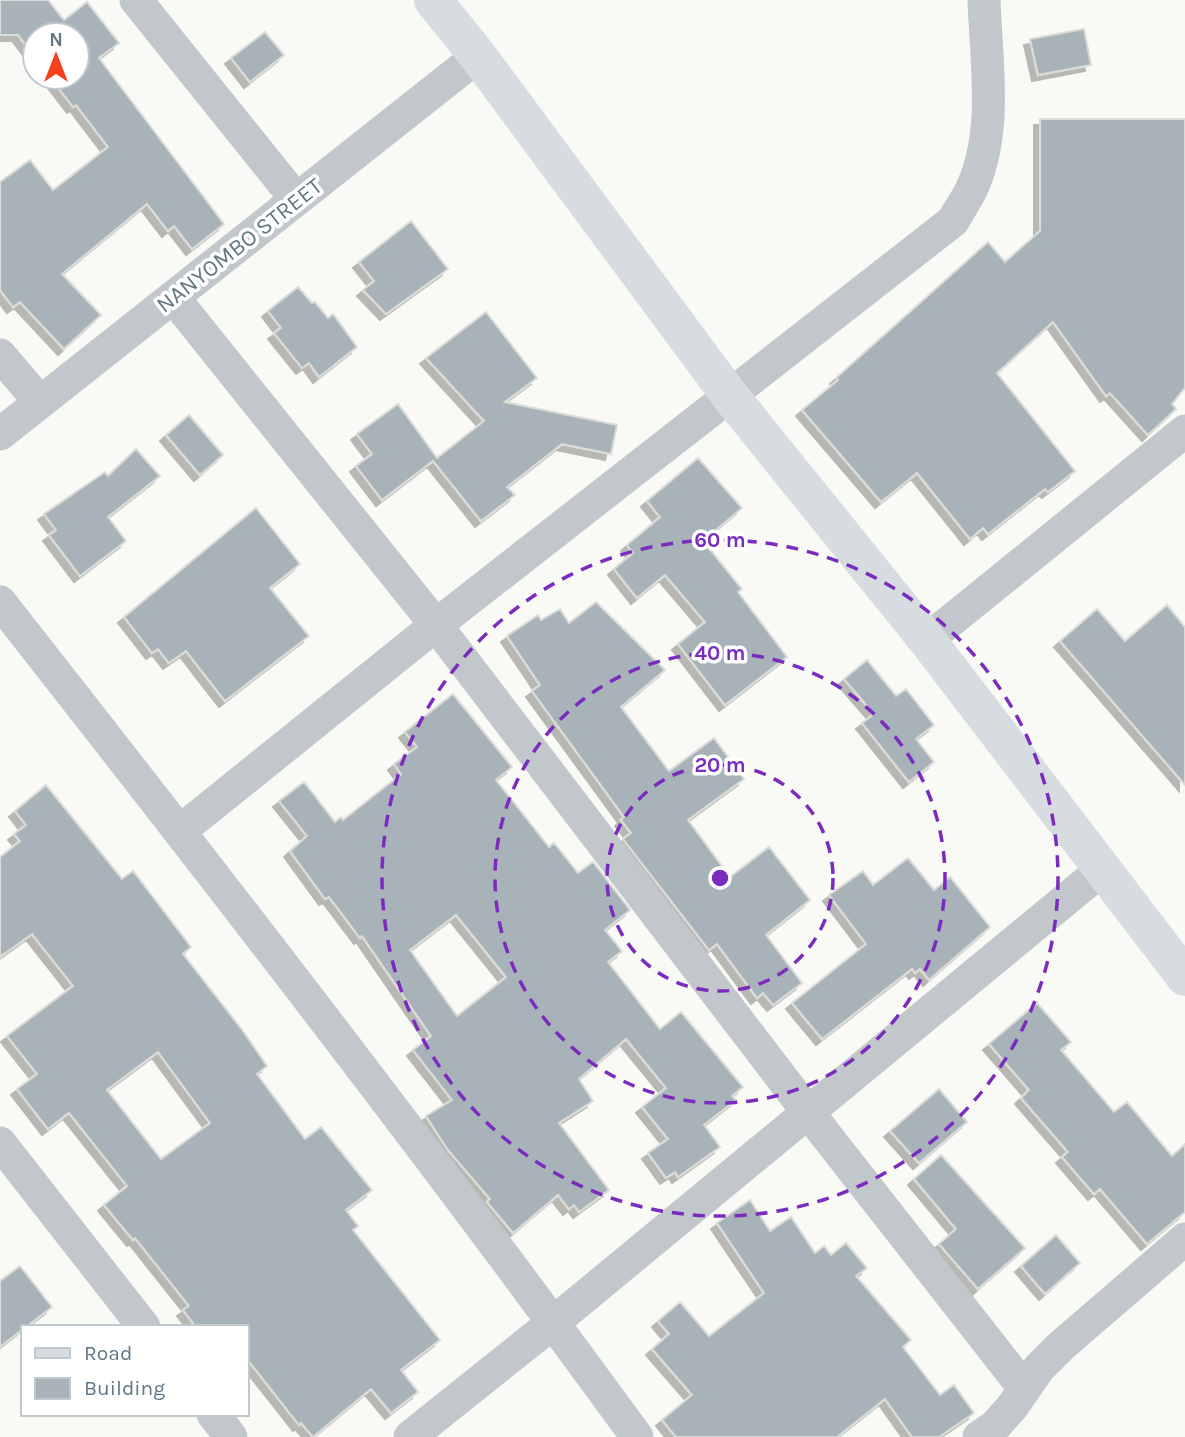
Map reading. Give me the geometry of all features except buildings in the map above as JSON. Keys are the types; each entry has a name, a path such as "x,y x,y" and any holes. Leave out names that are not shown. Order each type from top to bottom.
{"street":[{"path":"136,0 296,199"},
{"path":"433,0 478,55 730,396 927,640 1185,976"},
{"path":"180,831 436,625 953,220 972,188 984,154 988,118 984,0"},
{"name":"NANYOMBO STREET","path":"0,434 478,55"},
{"path":"173,297 436,625 807,1111 1024,1388"},
{"path":"0,355 40,402"},
{"path":"927,640 1185,431"},
{"path":"0,602 180,831 554,1322 637,1437"},
{"path":"410,1437 554,1322 1104,868"},
{"path":"0,1143 142,1325"},
{"path":"979,1437 995,1426 1039,1368 1061,1346 1185,1240"},
{"path":"215,1416 231,1437"}]}
